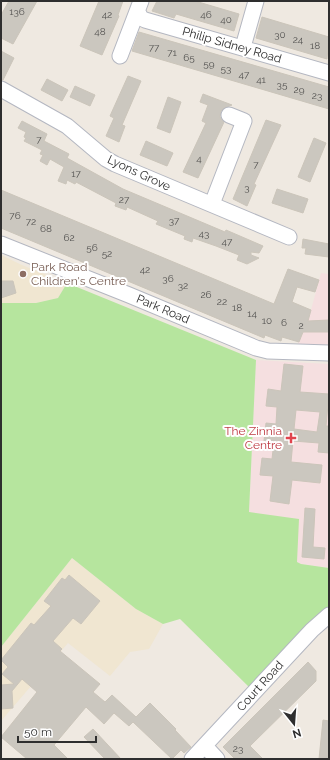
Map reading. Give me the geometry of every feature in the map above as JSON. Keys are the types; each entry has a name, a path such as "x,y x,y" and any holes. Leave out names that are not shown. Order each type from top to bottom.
{"street":[{"path":"244,47 256,1"},
{"path":"120,56 140,7"},
{"name":"Philip Sidney Road","path":"140,7 141,18 145,20 244,47 329,73"},
{"name":"Lyons Grove","path":"1,89 67,126 106,159 115,164 290,236"},
{"path":"212,204 244,121 229,115"},
{"name":"Park Road","path":"1,244 256,348 268,351 329,353"},
{"name":"Court Road","path":"192,759 312,630 329,615"},
{"path":"205,746 217,759"}],"shaded area":[{"name":"Park Road Children's Centre","path":"1,255 67,283 58,298 36,303 1,303"},
{"path":"321,273 329,274 329,345 298,344 311,310"},
{"name":"The Zinnia Centre","path":"256,360 329,364 329,568 301,564 297,562 249,512"},
{"path":"72,558 136,609 163,624 149,649 130,652 110,676 68,643 1,721 1,647"}],"green space":[{"path":"67,283 256,360 249,512 299,519 297,562 301,564 329,568 329,610 249,687 180,619 163,624 136,609 72,558 1,647 1,303 36,303 58,298"}],"building":[{"path":"9,1 37,1 13,44 1,38 1,15"},
{"path":"99,1 123,1 118,15 119,16 102,55 80,46"},
{"path":"157,1 195,1 239,14 234,31 176,14 174,18 152,11"},
{"path":"262,17 329,37 327,59 256,38"},
{"path":"139,32 329,87 329,109 132,51"},
{"path":"1,51 14,58 3,80 1,80"},
{"path":"128,76 141,81 122,125 125,126 119,142 106,136 114,118 110,116"},
{"path":"47,79 68,90 62,101 41,90"},
{"path":"75,86 95,95 90,106 70,97"},
{"path":"203,94 232,105 221,111 220,117 224,122 198,178 183,172 206,123 202,121 208,105 200,102"},
{"path":"168,97 181,102 170,133 157,128"},
{"path":"266,120 281,125 254,184 256,185 247,206 233,199"},
{"path":"22,121 47,134 44,141 69,154 67,158 123,189 225,232 226,230 263,246 259,253 251,252 251,255 259,258 247,264 237,260 239,255 193,238 192,242 184,239 185,236 156,224 158,221 127,207 126,210 115,206 116,203 76,182 75,184 67,180 66,184 58,181 64,167 50,159 47,165 40,161 43,155 40,154 42,150 24,141 26,138 24,137 26,132 18,128"},
{"path":"314,138 326,143 310,182 298,177"},
{"path":"146,141 173,153 167,166 140,155"},
{"path":"277,189 308,199 303,213 272,203"},
{"path":"1,190 274,304 288,269 319,280 315,292 297,287 292,302 311,310 308,321 329,320 329,332 303,332 299,342 282,337 281,341 265,335 264,338 1,228"},
{"path":"303,239 329,244 329,257 305,254 306,248 302,248"},
{"path":"1,281 13,281 16,293 1,298"},
{"path":"284,364 303,366 300,392 329,394 326,426 329,426 329,453 318,452 319,443 293,441 291,462 322,465 320,483 292,480 289,504 270,501 273,476 260,475 262,458 272,459 274,442 264,441 266,423 276,424 277,407 266,406 268,389 281,391","holes":["296,410 320,412 317,432 294,429"]},
{"path":"305,508 315,509 313,547 325,548 324,559 302,557"},
{"path":"69,575 100,601 81,624 73,618 53,641 62,649 60,651 100,684 93,692 105,702 112,695 136,717 150,703 176,729 175,730 191,747 184,753 181,750 172,759 133,722 129,726 114,713 104,724 86,707 54,745 68,759 27,759 1,737 37,692 22,679 12,691 13,708 1,709 1,685 14,684 2,674 8,667 1,660 31,623 34,625 51,606 44,601 62,578 65,580"},
{"path":"308,662 316,671 316,681 250,746 263,759 235,759 223,747"},
{"path":"323,720 329,721 329,759 319,759"},
{"path":"93,729 121,759 105,759 84,737"}],"place":[{"name":"Park Road Children's Centre","path":"23,274"},
{"name":"The Zinnia Centre","path":"291,438"}]}
